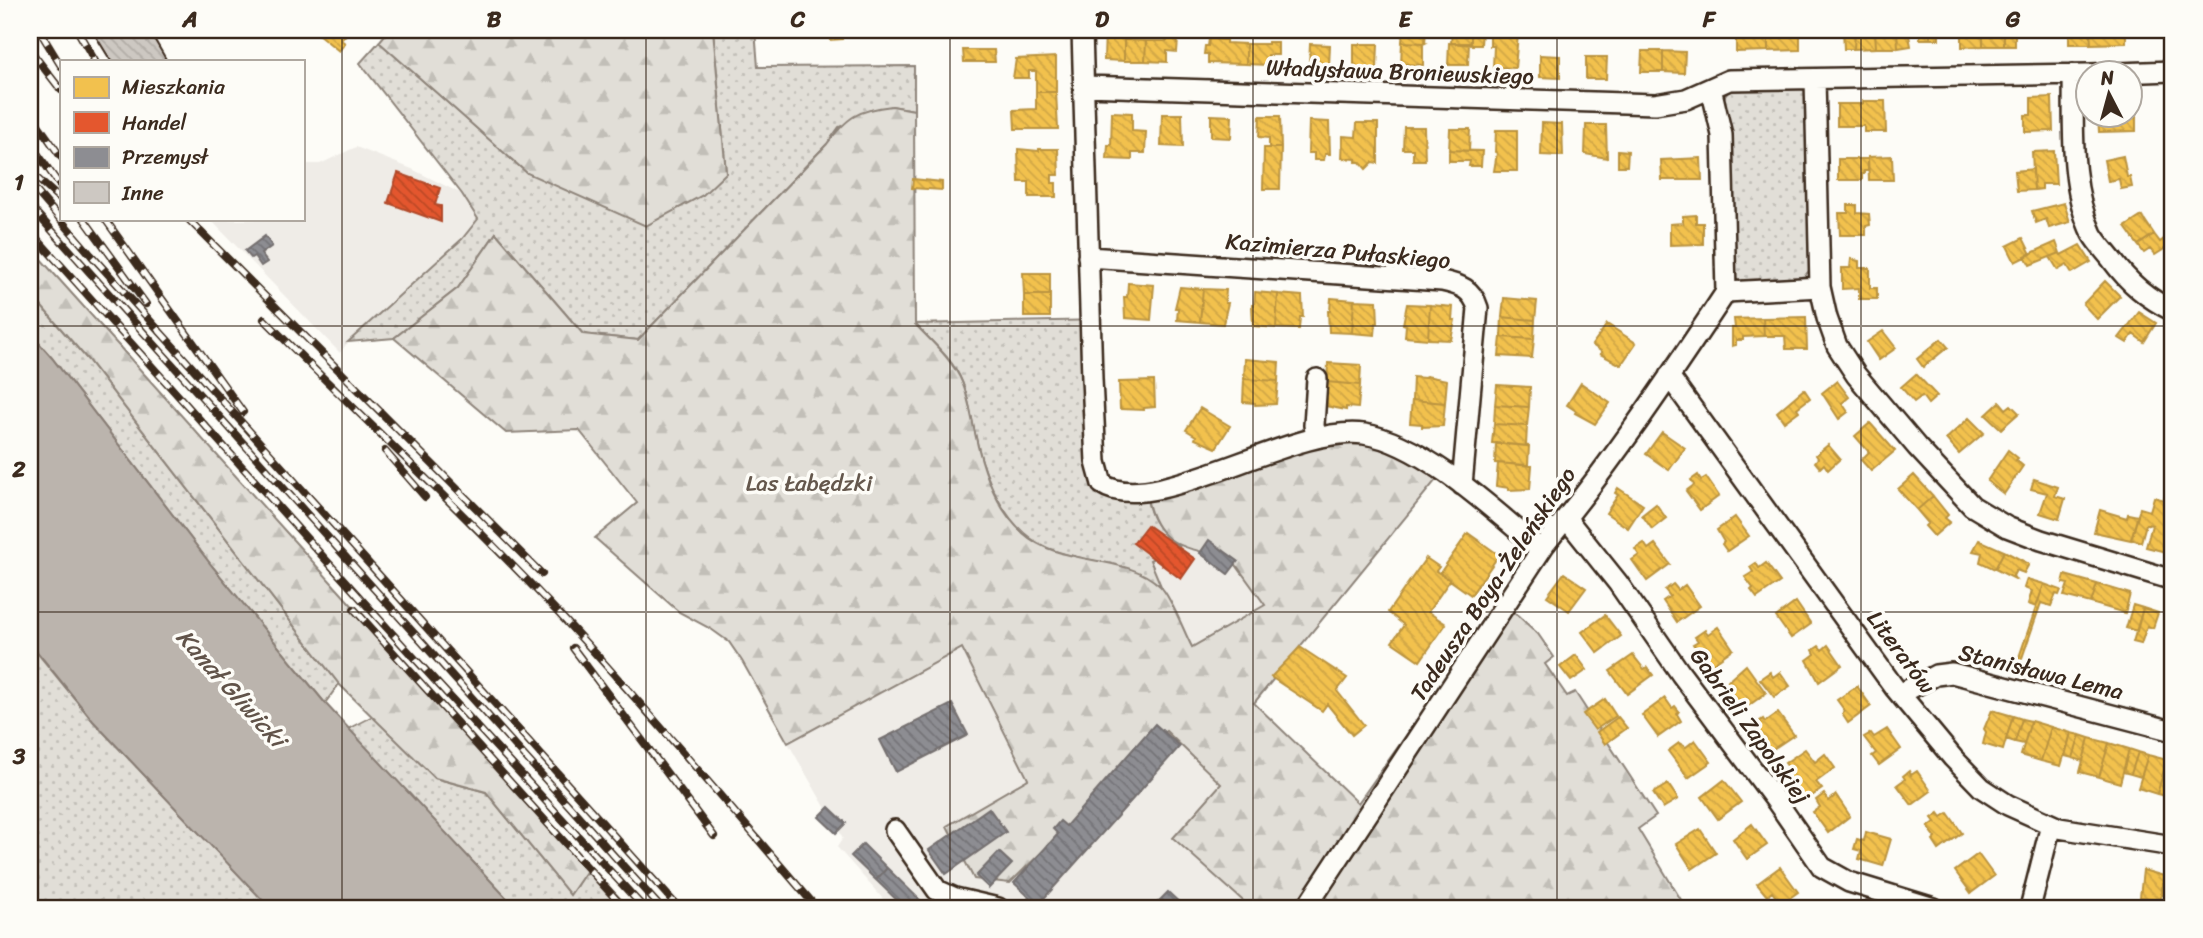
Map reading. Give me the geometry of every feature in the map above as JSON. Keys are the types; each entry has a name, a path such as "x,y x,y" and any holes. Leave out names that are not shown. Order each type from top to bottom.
{"street":[{"path":"1082,30 1096,462 1102,484 1110,490 1122,493 1155,491 1333,433 1363,433 1387,439 1409,450 1462,485 1541,550"},
{"name":"Władysława Broniewskiego","path":"2144,72 2173,71"},
{"name":"Władysława Broniewskiego","path":"1084,86 1655,104 1686,99 1729,80 2074,74"},
{"path":"1815,79 1820,286 1837,346 1856,375 1972,506 2007,527 2042,540 2173,580"},
{"path":"1711,88 1723,135 1726,292 1820,286"},
{"path":"2077,130 2075,148 2079,190 2093,234 2120,271 2150,300 2173,311"},
{"name":"Kazimierza Pułaskiego","path":"1088,257 1443,281 1469,291 1478,308 1462,485"},
{"name":"Tadeusza Boya-Żeleńskiego","path":"1306,908 1541,550 1670,376 1726,292"},
{"name":"Literatów","path":"1670,376 1900,694 1953,758 1982,788 2008,805 2059,828 2173,846"},
{"path":"1316,438 1314,418 1317,379"},
{"name":"Gabrieli Zapolskiej","path":"1566,518 1618,583 1822,867 1849,882 1934,908"},
{"name":"Stanisława Lema","path":"1900,694 1936,675 1952,673 2173,731"},
{"path":"2030,908 2051,825"},
{"path":"895,830 937,890 954,898 999,908"}],"shaded area":[{"path":"356,147 412,169 462,194 479,219 462,239 348,342 340,353 211,220 304,220 304,164 320,164"},
{"path":"1179,546 1231,558 1265,606 1192,647 1150,560"},
{"path":"961,648 1028,780 947,826 1011,883 1166,731 1221,784 1173,838 1251,908 891,908 837,847 843,838 788,743"}],"green space":[{"path":"389,30 713,30 726,173 703,195 646,226 527,173 379,42"},
{"path":"713,30 755,30 758,67 914,66 914,110 892,106 839,127 827,144 638,340 583,334 496,233 458,288 394,338 348,342 462,239 478,219 462,194 360,63 379,42 527,173 726,172"},
{"path":"1803,87 1807,94 1809,271 1803,278 1744,285 1734,280 1720,103 1731,88"},
{"name":"Las Łabędzki","path":"892,106 914,110 915,324 941,351 962,382 986,473 998,500 1013,523 1038,544 1055,551 1129,568 1145,575 1164,591 1192,647 1265,605 1231,558 1184,547 1163,533 1149,507 1145,488 1371,428 1395,435 1427,451 1458,470 1435,481 1254,703 1358,803 1480,632 1511,609 1538,634 1554,657 1545,664 1567,696 1575,692 1656,816 1638,829 1686,908 1251,908 1173,838 1221,784 1166,731 1010,883 974,879 947,826 1028,779 962,648 788,743 729,642 679,612 595,538 637,503 579,430 506,433 394,338 458,288 496,233 583,334 638,340 841,127 862,112"},
{"path":"30,247 590,866 570,895 486,792 435,778 339,684 88,360 30,293"},
{"path":"30,293 88,360 339,684 325,703 212,566 30,333"},
{"path":"1101,320 1100,373 1107,469 1110,479 1145,488 1154,521 1164,534 1179,546 1150,560 1161,586 1128,569 1048,548 1035,542 1014,523 998,500 986,474 966,394 958,374 942,351 915,324"},
{"path":"30,644 93,721 270,908 30,908"},
{"path":"373,716 435,778 486,792 570,894 590,866 629,908 516,908 348,729"}],"water":[{"name":"Kanał Gliwicki","path":"30,333 212,566 325,703 516,908 270,908 93,721 30,643"}],"building: Mieszkania":[{"path":"320,30 350,30 341,40 345,43 339,51 318,34"},
{"path":"828,30 841,30 842,39 830,40"},
{"path":"1033,30 1055,30 1055,33 1033,34"},
{"path":"1105,30 1130,30 1129,40 1124,40 1124,61 1104,60"},
{"path":"1403,30 1426,30 1425,43 1402,42"},
{"path":"1452,30 1471,30 1471,45 1451,43"},
{"path":"1471,30 1482,30 1481,45 1471,45"},
{"path":"1736,30 1768,31 1768,51 1736,52"},
{"path":"1800,30 1800,50 1768,51 1768,31"},
{"path":"1843,30 1855,30 1854,49 1844,49"},
{"path":"1855,30 1875,30 1876,48 1854,49"},
{"path":"1875,30 1897,30 1898,48 1876,48"},
{"path":"1897,30 1908,30 1911,46 1898,48"},
{"path":"1920,30 1930,30 1930,39 1920,39"},
{"path":"1930,30 1939,30 1939,39 1930,39"},
{"path":"1962,30 1983,30 1983,46 1962,47"},
{"path":"1983,30 2004,30 2004,46 1983,46"},
{"path":"2004,30 2015,30 2015,46 2004,46"},
{"path":"2069,30 2090,30 2091,44 2069,44"},
{"path":"2090,30 2126,30 2126,43 2091,44"},
{"path":"1490,34 1518,34 1515,68 1493,67 1494,46 1490,46"},
{"path":"1178,39 1177,52 1167,51 1167,62 1145,61 1146,41"},
{"path":"1209,39 1246,44 1246,64 1208,63 1208,54 1204,54"},
{"path":"1124,40 1146,41 1145,61 1124,61"},
{"path":"1278,42 1278,55 1268,55 1267,65 1246,64 1246,44"},
{"path":"1402,42 1425,43 1423,65 1401,64"},
{"path":"1449,43 1469,43 1468,65 1448,65"},
{"path":"1310,44 1330,45 1329,67 1309,66"},
{"path":"1354,44 1378,44 1377,69 1354,69"},
{"path":"963,50 994,50 995,62 964,62"},
{"path":"1642,51 1663,51 1663,72 1641,72"},
{"path":"1663,51 1685,52 1684,73 1663,72"},
{"path":"1540,55 1560,56 1560,78 1540,77"},
{"path":"1056,57 1056,92 1036,92 1036,71 1029,71 1029,78 1013,78 1016,59"},
{"path":"1586,57 1607,57 1606,79 1586,79"},
{"path":"1036,92 1056,92 1058,129 1015,129 1014,110 1036,109"},
{"path":"2052,97 2053,131 2025,132 2025,115 2031,115 2031,98"},
{"path":"1863,101 1885,101 1886,132 1864,132 1864,126 1837,126 1837,104 1863,104"},
{"path":"1112,112 1132,113 1132,131 1146,132 1145,153 1132,153 1132,160 1107,159 1108,145 1111,145"},
{"path":"1162,114 1182,114 1183,147 1161,146"},
{"path":"1211,115 1232,116 1231,138 1211,137"},
{"path":"1260,116 1280,116 1281,148 1269,148 1269,138 1259,137"},
{"path":"1309,121 1329,122 1330,154 1325,154 1324,160 1314,160 1314,153 1308,153"},
{"path":"1357,123 1378,123 1378,163 1373,162 1366,169 1360,162 1356,162 1356,159 1342,158 1343,136 1356,137"},
{"path":"1542,123 1562,124 1563,156 1541,155"},
{"path":"1586,125 1606,125 1607,158 1585,154"},
{"path":"1404,127 1424,127 1425,160 1413,160 1413,149 1403,149"},
{"path":"1450,129 1470,129 1469,151 1449,150"},
{"path":"1496,130 1517,130 1517,171 1494,171 1497,153"},
{"path":"2099,130 2136,130 2136,131"},
{"path":"1264,148 1281,148 1280,189 1263,189"},
{"path":"1018,149 1058,149 1059,175 1052,175 1052,183 1056,183 1056,197 1029,197 1029,182 1019,182"},
{"path":"1449,150 1482,151 1481,166 1469,166 1470,161 1449,161"},
{"path":"1618,150 1628,151 1627,166 1618,166"},
{"path":"2054,151 2056,184 2042,184 2042,189 2034,190 2032,152"},
{"path":"1892,156 1893,180 1869,180 1868,157"},
{"path":"2123,156 2132,187 2121,189 2119,179 2108,181 2104,160"},
{"path":"1701,158 1702,180 1662,180 1661,160"},
{"path":"1838,159 1868,159 1868,171 1862,174 1862,180 1838,180"},
{"path":"2033,169 2034,190 2017,191 2015,171"},
{"path":"913,179 942,182 942,190 912,188"},
{"path":"2064,203 2070,222 2049,228 2046,219 2036,223 2032,211"},
{"path":"1848,205 1857,205 1857,213 1869,214 1870,225 1866,226 1866,235 1840,235 1839,213 1848,213"},
{"path":"1696,215 1696,223 1703,223 1703,244 1670,245 1670,224 1683,223 1683,216"},
{"path":"2142,216 2154,234 2138,245 2125,227"},
{"path":"2154,234 2160,242 2164,239 2169,246 2155,255 2150,249 2144,253 2138,245"},
{"path":"2023,238 2031,254 2015,262 2007,246"},
{"path":"2056,242 2060,253 2030,265 2025,256"},
{"path":"2080,245 2091,262 2072,273 2067,265 2058,270 2050,257 2060,253 2061,255"},
{"path":"1851,259 1859,261 1859,268 1870,268 1870,288 1877,288 1877,299 1859,299 1859,288 1842,289 1842,268 1850,268"},
{"path":"1023,273 1050,273 1050,295 1024,295"},
{"path":"2105,281 2120,296 2097,319 2083,304"},
{"path":"1128,283 1154,285 1151,320 1125,318 1124,297 1127,297"},
{"path":"1180,287 1203,289 1200,322 1177,320 1178,308 1175,308"},
{"path":"1203,289 1226,290 1225,303 1228,303 1223,324 1200,322"},
{"path":"1255,292 1278,294 1276,328 1253,326 1252,305"},
{"path":"1278,294 1302,296 1303,317 1300,317 1299,329 1276,328"},
{"path":"1024,295 1050,295 1050,317 1024,317"},
{"path":"1331,298 1354,300 1352,333 1329,332 1328,311"},
{"path":"1504,298 1537,301 1535,320 1502,317"},
{"path":"1354,300 1377,301 1378,323 1375,335 1352,333"},
{"path":"1407,304 1430,305 1428,339 1405,337 1406,325 1403,324"},
{"path":"1430,305 1453,307 1452,320 1455,320 1451,340 1428,339"},
{"path":"2139,312 2156,323 2144,342 2133,334 2127,343 2119,338"},
{"path":"1502,317 1535,320 1534,339 1501,337"},
{"path":"1806,317 1807,349 1786,349 1785,336 1764,336 1763,318"},
{"path":"1763,318 1764,336 1743,337 1743,340 1736,340 1736,345 1732,346 1734,319"},
{"path":"1607,324 1636,343 1621,365 1600,354 1602,352 1592,345"},
{"path":"1883,331 1896,348 1879,360 1867,342"},
{"path":"1501,337 1534,339 1532,358 1499,356"},
{"path":"1941,339 1948,347 1923,367 1917,359"},
{"path":"1245,359 1279,362 1278,381 1244,379"},
{"path":"1328,363 1361,365 1360,385 1327,382"},
{"path":"1916,374 1937,396 1928,404 1922,396 1914,402 1901,387"},
{"path":"1426,376 1447,380 1445,403 1412,400 1413,377"},
{"path":"1244,379 1278,381 1276,404 1255,405 1243,402"},
{"path":"1154,381 1155,407 1144,410 1120,409 1119,382"},
{"path":"1837,381 1849,397 1842,403 1848,412 1839,419 1822,393"},
{"path":"1327,382 1360,385 1358,408 1346,407 1346,410 1325,406"},
{"path":"1581,383 1610,403 1595,424 1575,413 1576,411 1567,405"},
{"path":"1497,385 1530,387 1529,407 1495,405"},
{"path":"1804,389 1810,398 1784,422 1777,412"},
{"path":"1412,400 1445,403 1443,426 1422,427 1422,424 1410,423"},
{"path":"2000,402 2006,409 2011,405 2019,413 2001,429 1986,415"},
{"path":"1495,405 1529,407 1527,426 1494,424"},
{"path":"1200,408 1230,426 1216,448 1195,439 1196,436 1186,430"},
{"path":"1969,418 1984,433 1959,454 1946,439"},
{"path":"1870,423 1895,451 1871,471 1861,460 1869,452 1855,436"},
{"path":"1494,424 1527,426 1526,446 1492,443"},
{"path":"1662,432 1685,448 1669,470 1646,454"},
{"path":"1496,443 1529,446 1528,465 1495,463"},
{"path":"1828,445 1840,459 1828,470 1824,464 1820,468 1815,462 1818,458 1816,455"},
{"path":"2008,450 2023,466 2004,494 1987,481"},
{"path":"1498,463 1532,466 1530,489 1509,490 1496,486"},
{"path":"1698,475 1701,480 1706,477 1719,496 1700,510 1686,491 1694,485 1691,480"},
{"path":"1914,475 1933,496 1917,510 1898,489"},
{"path":"2034,479 2058,487 2055,496 2065,499 2059,519 2040,513 2047,493 2031,489"},
{"path":"1618,488 1643,505 1628,528 1606,513 1618,495 1615,493"},
{"path":"1933,496 1948,515 1945,518 1950,522 1934,536 1917,510"},
{"path":"2165,496 2173,501 2173,531 2166,552 2146,547 2152,525 2146,524 2141,542 2131,539 2140,508 2150,511 2154,497 2164,500"},
{"path":"1656,504 1666,518 1652,529 1642,515"},
{"path":"2100,510 2127,518 2128,514 2138,516 2131,540 2094,532"},
{"path":"1735,517 1749,536 1727,551 1717,530"},
{"path":"1468,533 1499,555 1471,595 1440,573"},
{"path":"1979,540 2004,551 1995,569 1980,562 1982,553 1973,551"},
{"path":"1644,543 1648,549 1655,544 1670,564 1647,581 1632,560 1639,555 1635,549"},
{"path":"2004,551 2029,564 2024,573 2016,570 2013,576 2015,579 1995,569"},
{"path":"1426,558 1439,567 1436,571 1450,580 1428,612 1446,624 1420,661 1392,642 1404,625 1388,612"},
{"path":"1756,563 1759,568 1766,563 1780,582 1757,598 1745,577 1753,572 1750,567"},
{"path":"1564,573 1586,588 1569,611 1547,596"},
{"path":"2065,575 2097,584 2091,603 2064,596 2068,584 2063,583"},
{"path":"2027,579 2044,584 2036,607 2028,604 2032,591 2024,588"},
{"path":"1673,584 1678,590 1685,585 1700,606 1677,622 1663,601 1670,596 1665,590"},
{"path":"2044,584 2061,590 2059,595 2056,594 2051,606 2041,603 2021,661 2018,660"},
{"path":"2097,584 2130,594 2125,613 2091,603"},
{"path":"1796,602 1811,624 1791,638 1776,617"},
{"path":"2133,605 2143,608 2137,631 2126,628"},
{"path":"2169,606 2173,607 2173,627 2164,625"},
{"path":"2143,608 2158,613 2153,628 2147,626 2141,644 2133,642"},
{"path":"1605,615 1621,636 1598,653 1582,632"},
{"path":"1718,627 1733,649 1709,666 1693,644 1698,641 1695,637 1705,630 1708,634"},
{"path":"1828,645 1842,665 1819,682 1807,660 1815,654 1813,650 1819,646 1822,650"},
{"path":"1300,647 1347,678 1337,691 1364,725 1352,735 1327,704 1322,711 1271,677"},
{"path":"1576,655 1587,670 1571,681 1560,667"},
{"path":"1633,655 1644,669 1647,667 1653,675 1627,694 1610,671"},
{"path":"1746,665 1766,693 1741,711 1725,688 1729,685 1727,682"},
{"path":"1770,672 1773,677 1780,672 1790,686 1774,697 1760,679"},
{"path":"1857,686 1871,706 1848,723 1842,714 1845,711 1837,700"},
{"path":"1665,698 1672,708 1675,706 1679,711 1677,714 1681,721 1658,737 1642,715"},
{"path":"1605,699 1616,716 1595,730 1583,714"},
{"path":"1992,710 2013,716 2003,750 1983,744 1986,732 1984,729"},
{"path":"1778,713 1794,735 1770,751 1755,730 1759,727 1756,724 1763,719 1765,722"},
{"path":"2013,716 2022,719 2015,742 2006,739"},
{"path":"1618,717 1627,728 1605,744 1597,732"},
{"path":"2022,719 2031,721 2024,744 2015,742"},
{"path":"2031,721 2051,727 2041,761 2021,755"},
{"path":"2051,727 2071,733 2061,766 2041,761"},
{"path":"1887,729 1901,749 1879,765 1872,756 1876,753 1864,737 1871,733 1874,737"},
{"path":"2071,733 2080,735 2073,758 2065,756"},
{"path":"2080,735 2089,738 2083,761 2073,758"},
{"path":"2089,738 2109,743 2099,777 2080,772"},
{"path":"1695,740 1711,762 1688,778 1668,751 1679,743 1686,747"},
{"path":"2109,743 2129,749 2120,783 2099,777"},
{"path":"1805,749 1815,762 1825,754 1835,768 1816,782 1822,789 1806,800 1784,771 1788,767 1785,763"},
{"path":"2129,749 2138,752 2131,774 2123,772"},
{"path":"2138,752 2148,755 2141,777 2131,774"},
{"path":"2148,755 2167,760 2157,794 2138,788"},
{"path":"2167,760 2173,762 2173,798 2157,794"},
{"path":"1909,771 1911,775 1917,771 1931,791 1912,805 1897,785 1905,779 1903,776"},
{"path":"1724,780 1741,802 1718,819 1702,797"},
{"path":"1668,784 1678,799 1663,808 1653,793"},
{"path":"1824,794 1829,801 1836,795 1850,816 1828,833 1813,812 1820,807 1816,800"},
{"path":"1939,813 1942,817 1948,813 1962,833 1939,850 1933,841 1936,838 1928,827 1935,822 1932,818"},
{"path":"1752,824 1767,845 1747,859 1733,839"},
{"path":"1700,829 1716,853 1692,869 1676,844"},
{"path":"1866,832 1891,839 1883,866 1859,859 1861,851 1854,849 1857,839 1864,841"},
{"path":"1978,854 1994,876 1971,893 1955,871"},
{"path":"1780,867 1798,892 1781,904 1772,892 1767,896 1757,884"},
{"path":"2143,870 2164,876 2161,899 2140,897"},
{"path":"2164,874 2173,875 2173,901 2164,900 2165,895 2161,895"}],"building: Handel":[{"path":"398,173 440,188 435,205 441,206 441,222 388,203"},
{"path":"1147,525 1195,559 1181,579 1133,543"}],"building: Przemysł":[{"path":"265,236 272,246 261,254 267,262 261,266 254,256 251,258 245,251"},
{"path":"1209,540 1238,561 1228,574 1200,553"},
{"path":"952,704 968,735 896,772 880,740"},
{"path":"1155,724 1180,746 1038,905 1014,883 1058,834 1053,829 1060,821 1066,826"},
{"path":"829,807 846,823 836,833 819,817"},
{"path":"989,808 1006,832 946,874 929,850"},
{"path":"863,844 887,868 876,880 851,856"},
{"path":"999,852 1012,864 989,888 976,876"},
{"path":"887,868 922,902 916,908 905,908 876,880"},
{"path":"1168,892 1182,905 1185,908 1152,908"}],"building: Inne":[{"path":"92,30 149,30 166,60 110,60"}],"railway":[{"path":"39,30 60,64"},
{"path":"77,30 94,60"},
{"path":"30,50 60,89"},
{"path":"30,113 60,156"},
{"path":"30,143 60,186"},
{"path":"30,172 60,199"},
{"path":"30,184 60,219"},
{"path":"30,206 661,908"},
{"path":"61,220 679,908"},
{"path":"85,220 146,304"},
{"path":"106,220 243,412"},
{"path":"189,220 542,574"},
{"path":"30,231 407,650 644,908"},
{"path":"264,319 490,542 563,618 817,908"},
{"path":"385,451 425,497"},
{"path":"354,609 624,908"},
{"path":"573,648 714,836"}]}
